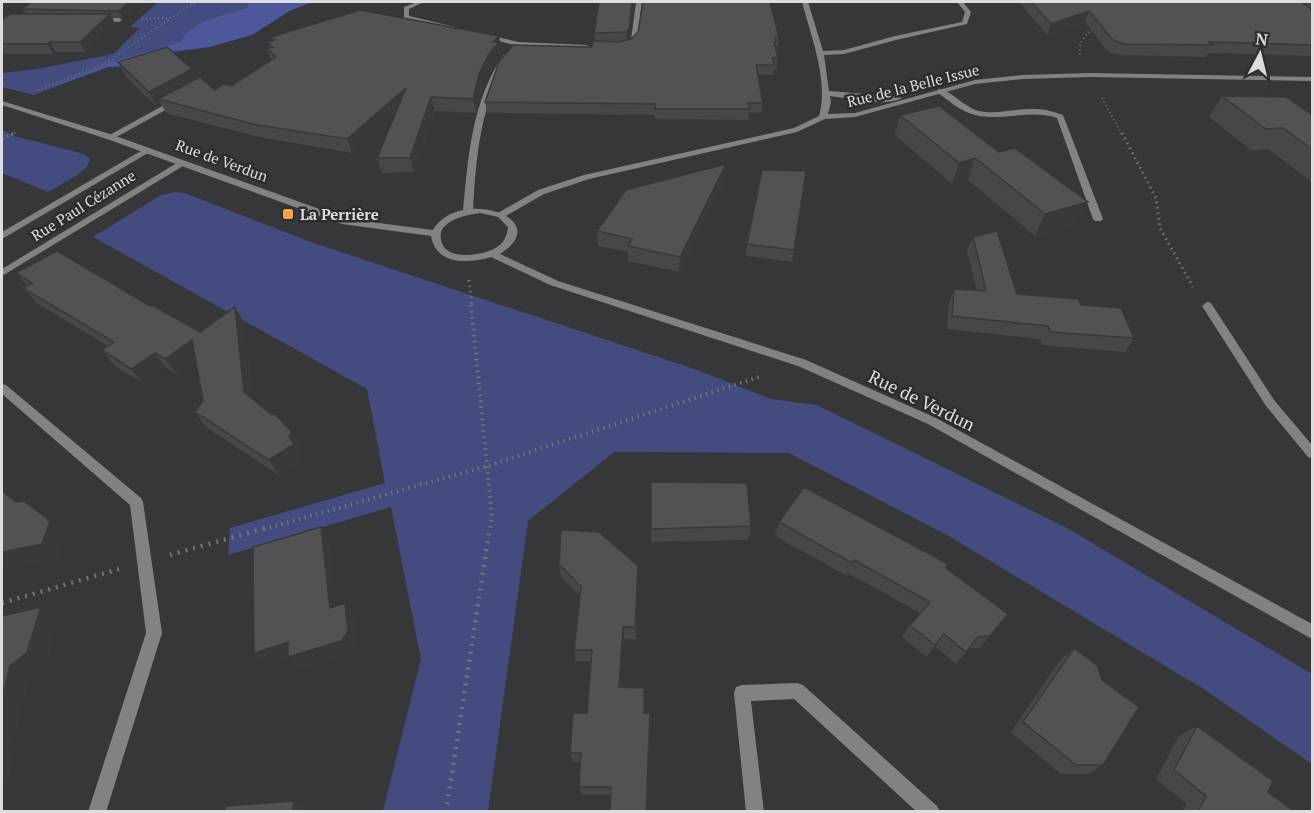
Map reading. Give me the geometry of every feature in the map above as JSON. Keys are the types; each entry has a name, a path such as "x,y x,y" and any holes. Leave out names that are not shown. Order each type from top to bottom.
{"street":[{"path":"421,2 406,8 406,17 462,31"},
{"path":"619,48 629,46 634,41 639,2"},
{"path":"806,2 820,53 827,102 823,117"},
{"path":"820,53 844,52 965,23 968,12 960,2"},
{"path":"96,20 119,20"},
{"path":"473,33 518,44 596,47"},
{"path":"468,212 472,153 488,88 497,68 518,44"},
{"name":"Rue de la Belle Issue","path":"501,215 541,192 587,177 797,130 823,117 855,115 975,82 1023,77 1090,75 1312,79"},
{"path":"941,91 960,106 976,113 995,115 1033,110 1048,111 1060,117 1098,219"},
{"path":"825,93 882,99 929,94"},
{"path":"110,137 190,94"},
{"name":"Rue de Verdun","path":"4,104 149,150 180,164 345,222 434,233"},
{"name":"Rue Paul Cézanne","path":"2,236 149,150"},
{"name":"Rue Paul Cézanne","path":"2,273 180,164"},
{"path":"480,210 501,215 513,226 513,234 502,248 493,254 467,259 455,258 437,248 434,233 446,219 480,210"},
{"name":"Rue de Verdun","path":"493,254 554,283 802,363 932,422 1312,632"},
{"path":"1207,306 1270,403 1312,453"},
{"path":"2,388 136,502 154,633 97,812"},
{"path":"755,812 742,693 797,691 932,812"}],"path":[{"path":"4,104 110,61 196,2"},
{"path":"119,20 171,18"},
{"path":"1095,29 1086,33 1078,49 1156,198 1160,228 1189,280 1207,306"},
{"path":"446,812 492,516 467,259"},
{"path":"2,603 488,466 767,375 756,370"}],"shaded area":[{"path":"158,2 312,2 289,11 252,35 209,47 155,54 122,66 108,67 34,95 2,87 2,73 37,69 113,54 140,28 130,27"},
{"path":"249,2 312,2 289,11 252,35 209,47 155,54 122,66 108,67 38,92 110,62 181,42 192,28 247,8"},
{"path":"2,130 18,137 84,154 90,159 87,167 48,192 2,173"},
{"path":"175,192 185,193 308,241 697,370 771,399 817,405 1067,528 1312,674 1312,764 1205,690 947,535 789,453 614,452 528,521 488,811 383,811 421,659 391,507 228,555 230,528 385,483 367,389 93,237 161,195"}],"building":[{"path":"32,2 129,2 119,11 22,9"},
{"path":"599,2 632,2 629,29 626,32 594,33"},
{"path":"643,2 770,2 779,37 775,37 776,42 774,42 778,58 773,58 774,65 756,65 763,103 748,103 750,109 655,109 655,104 485,102 499,62 513,45 592,47 593,41 619,42 631,39 638,32"},
{"path":"1031,2 1302,2 1312,10 1312,45 1209,42 1213,45 1125,44 1113,40 1089,11 1051,24"},
{"path":"360,10 499,36 493,42 499,42 489,54 479,74 473,99 431,97 410,158 377,158 406,88 347,139 253,124 158,99 200,77 215,90 224,84 231,86 276,57 267,49 273,47 267,42 275,40 271,37"},
{"path":"10,14 110,14 80,42 2,44 2,20"},
{"path":"167,47 192,69 149,92 118,62"},
{"path":"1222,96 1286,97 1312,115 1312,149 1283,128 1266,129"},
{"path":"939,106 999,152 1015,148 1088,202 1045,214 975,158 959,163 900,115"},
{"path":"726,164 680,257 628,246 632,239 597,231 626,190"},
{"path":"762,170 806,171 794,250 747,244"},
{"path":"997,231 1017,294 1078,299 1081,305 1121,308 1134,338 1050,332 1048,326 952,316 954,289 986,291 973,237"},
{"path":"57,251 150,306 152,305 200,332 235,307 244,392 272,415 275,414 292,432 289,437 294,444 269,460 195,412 203,400 192,340 165,359 155,353 131,369 102,350 114,342 23,288 32,283 16,273"},
{"path":"651,482 747,483 751,526 651,529"},
{"path":"804,487 948,564 946,568 1008,614 990,636 978,637 966,652 944,634 935,645 910,625 930,602 854,560 852,563 779,522"},
{"path":"2,491 16,502 24,501 50,521 42,544 2,552"},
{"path":"321,527 330,608 345,603 348,632 341,641 288,657 288,642 254,653 253,547"},
{"path":"561,530 599,532 638,566 635,627 623,627 619,687 644,688 644,713 650,713 646,812 610,812 611,787 579,787 581,753 570,753 573,713 587,713 592,650 574,650 581,587 559,564"},
{"path":"41,607 27,652 10,666 2,698 2,616"},
{"path":"1074,648 1097,665 1102,680 1139,707 1103,765 1076,765 1023,722"},
{"path":"1197,726 1273,781 1268,792 1295,812 1198,812 1206,796 1174,770"},
{"path":"294,801 292,812 224,812 226,806"}],"place":[{"name":"La Perrière","path":"288,214"}]}
